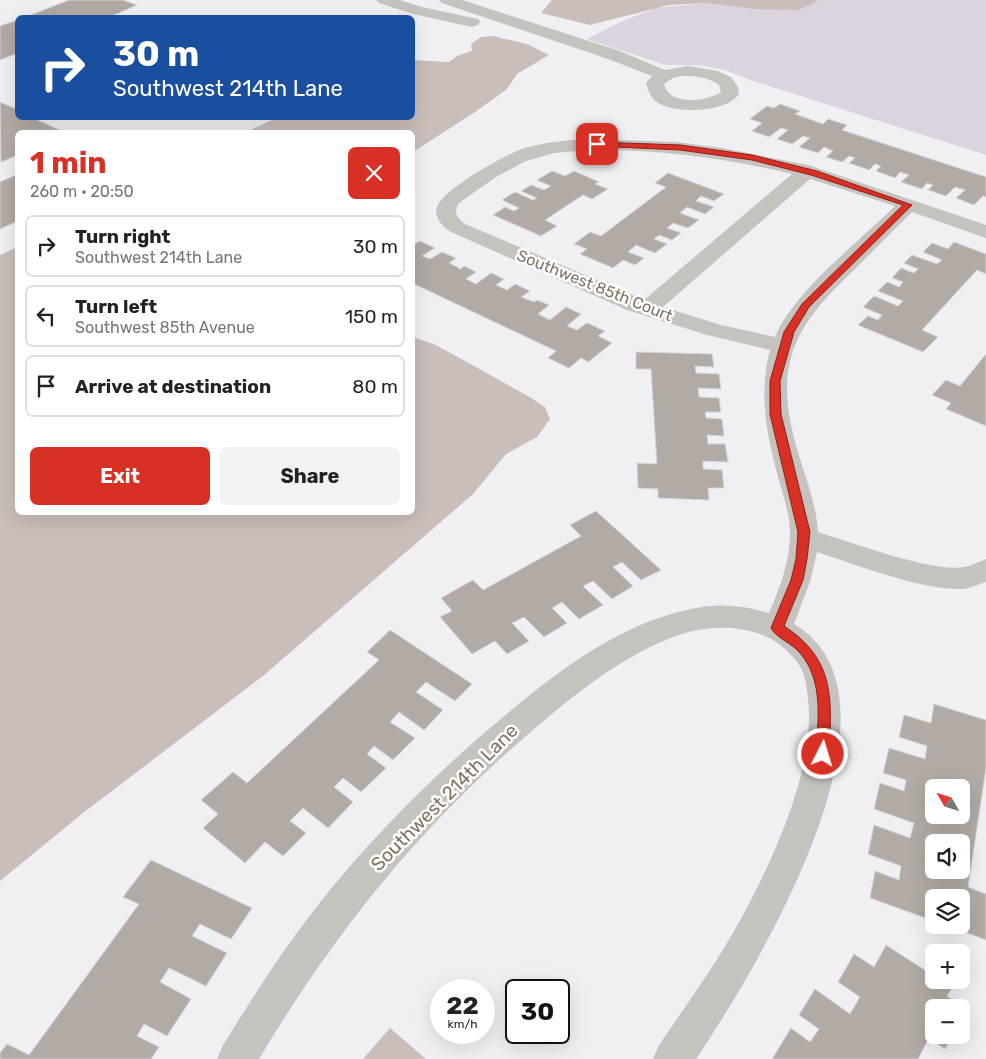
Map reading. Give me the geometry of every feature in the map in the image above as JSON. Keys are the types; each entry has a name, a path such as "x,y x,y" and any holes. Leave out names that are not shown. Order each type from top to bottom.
{"street":[{"path":"384,0 419,11 460,20 502,27 532,29"},
{"path":"448,0 614,55 663,75"},
{"path":"682,71 704,72 722,79 730,88 730,94 719,102 709,105 686,105 668,100 656,92 655,83 663,75 682,71"},
{"path":"686,105 687,117 683,135 745,156 808,171 986,232"},
{"name":"Southwest 85th Court","path":"683,135 633,145 583,145 536,152 511,161 460,194 447,205 445,213 448,220 462,230 646,309 715,330 784,346"},
{"path":"646,309 808,171"},
{"path":"777,628 797,580 804,538 803,522 775,414 775,381 784,346 797,318 814,296 908,205"},
{"path":"804,538 894,566 942,578 966,578 986,570"},
{"name":"Southwest 214th Lane","path":"237,1059 256,1027 320,932 364,876 476,760 532,712 591,668 637,640 665,627 706,618 733,616 777,628 793,638 812,661 821,680 825,712 823,754 801,825 769,902 727,977 673,1059"}],"shaded area":[{"path":"552,0 819,0 799,10 756,9 705,3 669,5 590,25 541,13"},
{"path":"815,0 986,0 986,155 750,80 725,70 698,65 665,65 587,39 620,22 656,8 705,3 763,9"},
{"path":"493,36 527,44 549,55 517,74 507,89 475,112 415,151 415,130 250,130 272,120 415,120 415,60 449,62 457,56 472,51 471,44 481,37"},
{"path":"15,248 15,515 415,515 415,338 436,345 528,396 545,407 550,419 537,437 506,454 473,494 263,676 83,813 0,881 0,255"},
{"path":"390,1028 426,1059 363,1059"}],"building":[{"path":"69,0 123,0 137,5 114,15 31,15"},
{"path":"15,21 15,54 0,60 0,26"},
{"path":"0,102 15,109 15,120 37,120 60,130 15,130 15,156 1,162"},
{"path":"780,104 800,111 795,114 823,124 828,119 847,125 842,130 986,177 986,197 983,196 974,205 956,198 965,190 955,187 946,196 928,190 933,185 927,183 922,189 901,182 909,175 900,172 895,178 876,171 881,166 875,164 869,170 849,163 855,158 849,156 842,162 826,157 833,151 824,147 818,153 799,147 810,138 803,136 792,144 777,139 788,130 781,128 769,137 752,131 762,123 750,119 767,106 774,108"},
{"path":"552,171 565,176 574,171 599,182 595,184 608,189 592,199 583,195 545,220 557,226 541,236 493,215 505,207 514,211 519,208 502,200 515,192 533,200 537,198 521,191 531,185 544,190 551,186 537,180"},
{"path":"668,173 724,194 714,201 701,196 696,201 714,207 705,214 687,207 680,213 699,220 688,228 673,223 667,228 681,233 672,240 659,235 654,239 667,244 655,253 636,245 628,252 644,258 635,265 623,260 613,268 580,254 587,249 574,244 590,232 601,236 666,187 655,183"},
{"path":"15,175 15,222 0,229 0,182"},
{"path":"420,241 435,248 422,256 430,259 442,252 456,258 449,263 461,269 464,266 476,272 466,279 476,284 491,273 504,279 496,285 507,290 515,284 530,291 521,297 534,302 537,300 549,305 538,314 550,320 566,307 581,314 567,326 577,330 587,323 605,331 598,336 612,343 588,362 581,358 569,368 548,358 556,351 415,284 415,244"},
{"path":"954,242 986,254 986,274 977,270 922,330 938,337 923,352 858,325 868,316 878,320 882,315 863,307 874,296 898,306 903,301 878,291 887,282 899,287 903,282 892,278 901,268 914,273 918,269 904,263 912,255 937,264 942,260 923,252 932,243 948,249"},
{"path":"636,352 712,354 714,367 695,366 696,373 719,374 721,389 698,388 699,397 719,398 721,412 705,412 706,418 722,419 724,436 707,435 708,444 725,444 728,462 703,461 703,469 722,470 724,488 708,488 709,500 658,498 658,489 638,488 637,463 657,464 651,369 636,369"},
{"path":"986,354 986,426 946,409 951,403 932,395 946,380 960,386"},
{"path":"596,511 661,570 641,580 622,562 613,567 633,586 612,599 593,581 583,586 603,605 579,619 562,602 552,608 567,623 544,637 524,617 512,623 529,641 507,654 495,641 472,654 440,617 452,611 441,598 473,580 483,590 581,536 570,525"},
{"path":"390,630 472,684 455,701 426,682 416,692 443,710 424,730 399,712 390,722 415,738 393,760 374,746 367,754 386,768 361,792 343,778 334,787 353,802 328,828 303,808 290,821 306,833 283,856 265,842 245,863 203,828 218,814 201,800 233,772 247,783 379,660 367,652"},
{"path":"934,704 986,720 986,768 970,874 970,834 925,834 925,879 969,879 968,887 986,894 986,940 970,934 970,889 925,889 925,918 870,898 875,871 899,880 901,866 868,854 874,825 910,838 914,823 874,809 880,783 904,791 906,780 883,773 889,748 925,759 927,746 899,737 904,715 931,723"},
{"path":"151,860 252,908 231,939 200,924 192,936 227,953 206,986 169,968 160,982 191,999 167,1036 144,1024 137,1036 159,1047 151,1059 0,1059 0,1053 7,1044 29,1055 139,904 123,897"},
{"path":"886,945 925,970 925,989 951,989 947,996 951,999 925,999 926,1044 918,1059 772,1059 791,1028 810,1042 819,1029 799,1015 815,989 850,1014 860,997 838,982 854,954 874,967"},
{"path":"938,1044 948,1044 945,1049"}],"route":[{"path":"597,144 658,146 712,151 752,158 814,173 908,205 821,289 806,306 789,332 775,381 775,414 778,432 795,489 804,532 802,559 797,580 777,628 793,638 804,649 821,680 825,712 823,754"}]}
